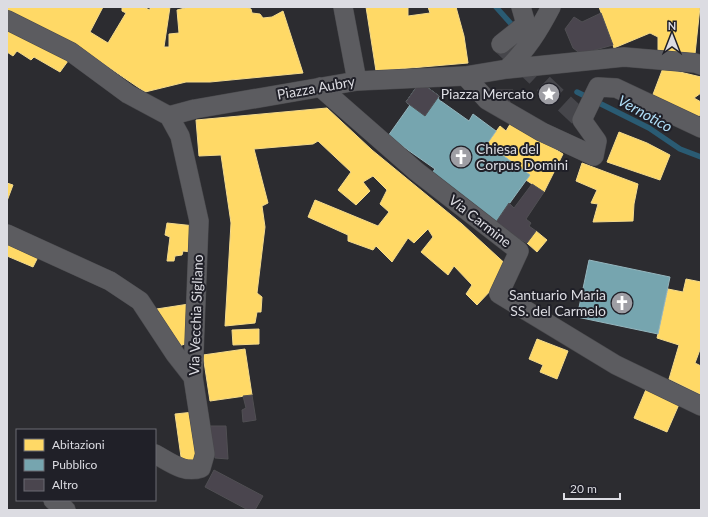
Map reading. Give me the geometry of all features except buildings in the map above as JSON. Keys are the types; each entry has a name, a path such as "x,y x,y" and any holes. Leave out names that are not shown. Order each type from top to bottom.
{"street":[{"path":"343,7 357,81"},
{"path":"501,44 526,24 521,7"},
{"path":"507,69 524,53 538,33 551,7"},
{"path":"7,20 71,52 128,94 169,116"},
{"path":"465,76 507,69 624,58 696,63 701,65"},
{"path":"465,76 487,100 542,132 594,156 597,142 582,120 598,87 616,88 701,128"},
{"name":"Piazza Aubry","path":"169,116 195,109 357,81 465,76"},
{"name":"Via Carmine","path":"320,87 416,171 520,251 499,294 616,365 701,406"},
{"name":"Via Vecchia Sigliano","path":"156,455 186,470 193,470 201,468 205,454 193,377 200,221 180,136 169,116"},
{"path":"7,234 110,281 140,301 175,354 193,377"},
{"path":"54,501 66,510"}],"waterway":[{"name":"Vernotico","path":"496,7 513,26"},
{"name":"Vernotico","path":"577,92 649,128 680,149 701,157"}],"tunnel":[{"path":"501,44 582,120"}],"place":[{"name":"Piazza Mercato","path":"549,94"},
{"name":"Chiesa del Corpus Domini","path":"461,157"},
{"name":"Santuario Maria SS. del Carmelo","path":"622,303"}]}
